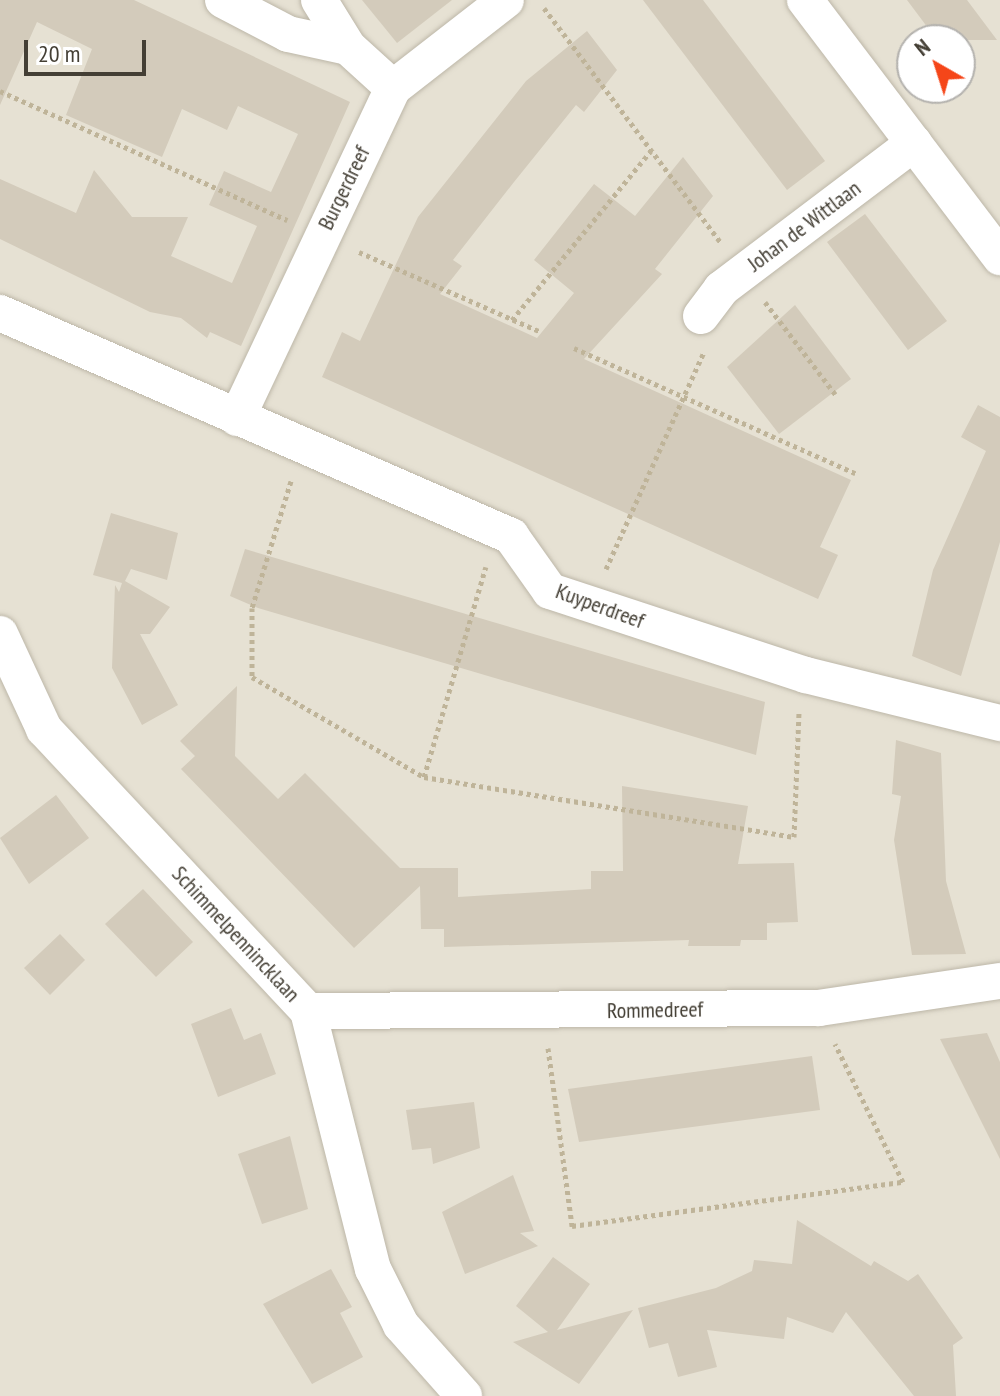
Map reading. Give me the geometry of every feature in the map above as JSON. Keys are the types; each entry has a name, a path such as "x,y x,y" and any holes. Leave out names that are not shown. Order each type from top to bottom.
{"street":[{"path":"223,0 288,34 348,47"},
{"path":"319,0 348,47 393,88"},
{"name":"Burgerdreef","path":"237,418 320,235 393,88 506,0"},
{"path":"805,0 1000,257"},
{"name":"Johan de Wittlaan","path":"701,316 743,272 914,143"},
{"path":"0,313 237,418"},
{"name":"Kuyperdreef","path":"237,418 511,536 550,591 806,675 1000,723"},
{"name":"Schimmelpennincklaan","path":"0,634 44,729 308,1011 373,1269 401,1325 464,1396"},
{"name":"Rommedreef","path":"308,1011 819,1008 1000,981"}],"path":[{"path":"538,0 835,394"},
{"path":"0,91 541,332"},
{"path":"512,320 651,151"},
{"path":"574,348 855,473"},
{"path":"590,605 704,351"},
{"path":"302,446 252,608 252,677 424,777 794,837 792,744 806,675"},
{"path":"424,777 497,529"},
{"path":"543,1012 572,1226 903,1182 819,1008"}],"shaded area":[{"path":"0,0 1000,0 1000,1396 0,1396"}],"building":[{"path":"0,0 134,0 350,102 241,346 210,332 207,338 181,318 150,312 0,239 0,179 76,213 94,170 132,217 188,217 171,256 232,283 257,226 209,205 224,171 271,192 298,134 238,106 227,130 182,109 162,157 66,115 92,49 37,22 0,105"},
{"path":"362,0 452,0 397,43"},
{"path":"643,0 703,0 825,161 787,190"},
{"path":"907,0 967,0 997,40 976,40 976,24 925,24"},
{"path":"587,31 617,70 584,112 576,105 514,182 453,260 462,266 440,294 537,338 574,293 534,260 594,184 635,216 683,157 713,196 655,269 662,274 584,359 851,480 820,547 838,555 818,599 322,377 342,332 360,341 418,217 526,81"},
{"path":"865,214 947,321 908,350 827,242"},
{"path":"795,305 851,379 779,434 727,367"},
{"path":"978,405 1000,417 1000,542 961,676 912,656 933,570 986,451 961,437"},
{"path":"111,513 178,533 167,580 131,569 125,581 170,607 150,634 140,634 178,705 142,725 112,668 115,585 119,592 122,583 93,575"},
{"path":"245,549 765,702 756,755 258,608 230,596"},
{"path":"237,686 235,756 278,799 305,773 400,868 458,868 458,897 591,889 591,871 623,871 622,786 748,806 738,864 794,863 798,922 767,923 767,940 741,940 740,946 688,946 689,940 444,947 444,929 421,929 420,886 354,948 181,769 195,756 180,741"},
{"path":"896,740 941,753 946,881 966,954 912,955 894,840 901,796 892,794"},
{"path":"56,795 89,838 29,884 0,838"},
{"path":"143,889 193,942 156,977 105,924"},
{"path":"60,934 85,960 50,995 24,968"},
{"path":"231,1008 244,1040 261,1033 276,1074 218,1097 191,1024"},
{"path":"987,1033 1000,1062 1000,1159 940,1039"},
{"path":"812,1056 820,1110 579,1142 568,1089"},
{"path":"474,1102 480,1148 433,1164 431,1148 412,1150 406,1110"},
{"path":"290,1136 308,1209 262,1224 238,1154"},
{"path":"513,1175 534,1231 520,1233 538,1246 465,1274 442,1212"},
{"path":"797,1220 871,1266 874,1261 908,1281 918,1274 963,1338 953,1345 956,1396 914,1396 846,1312 833,1333 787,1317 784,1339 707,1330 717,1367 678,1377 668,1343 649,1348 638,1308 716,1288 752,1271 754,1260 792,1264"},
{"path":"553,1257 590,1284 557,1330 633,1310 579,1384 513,1342 548,1332 516,1306"},
{"path":"331,1269 352,1307 340,1313 363,1357 312,1384 263,1304"}]}
